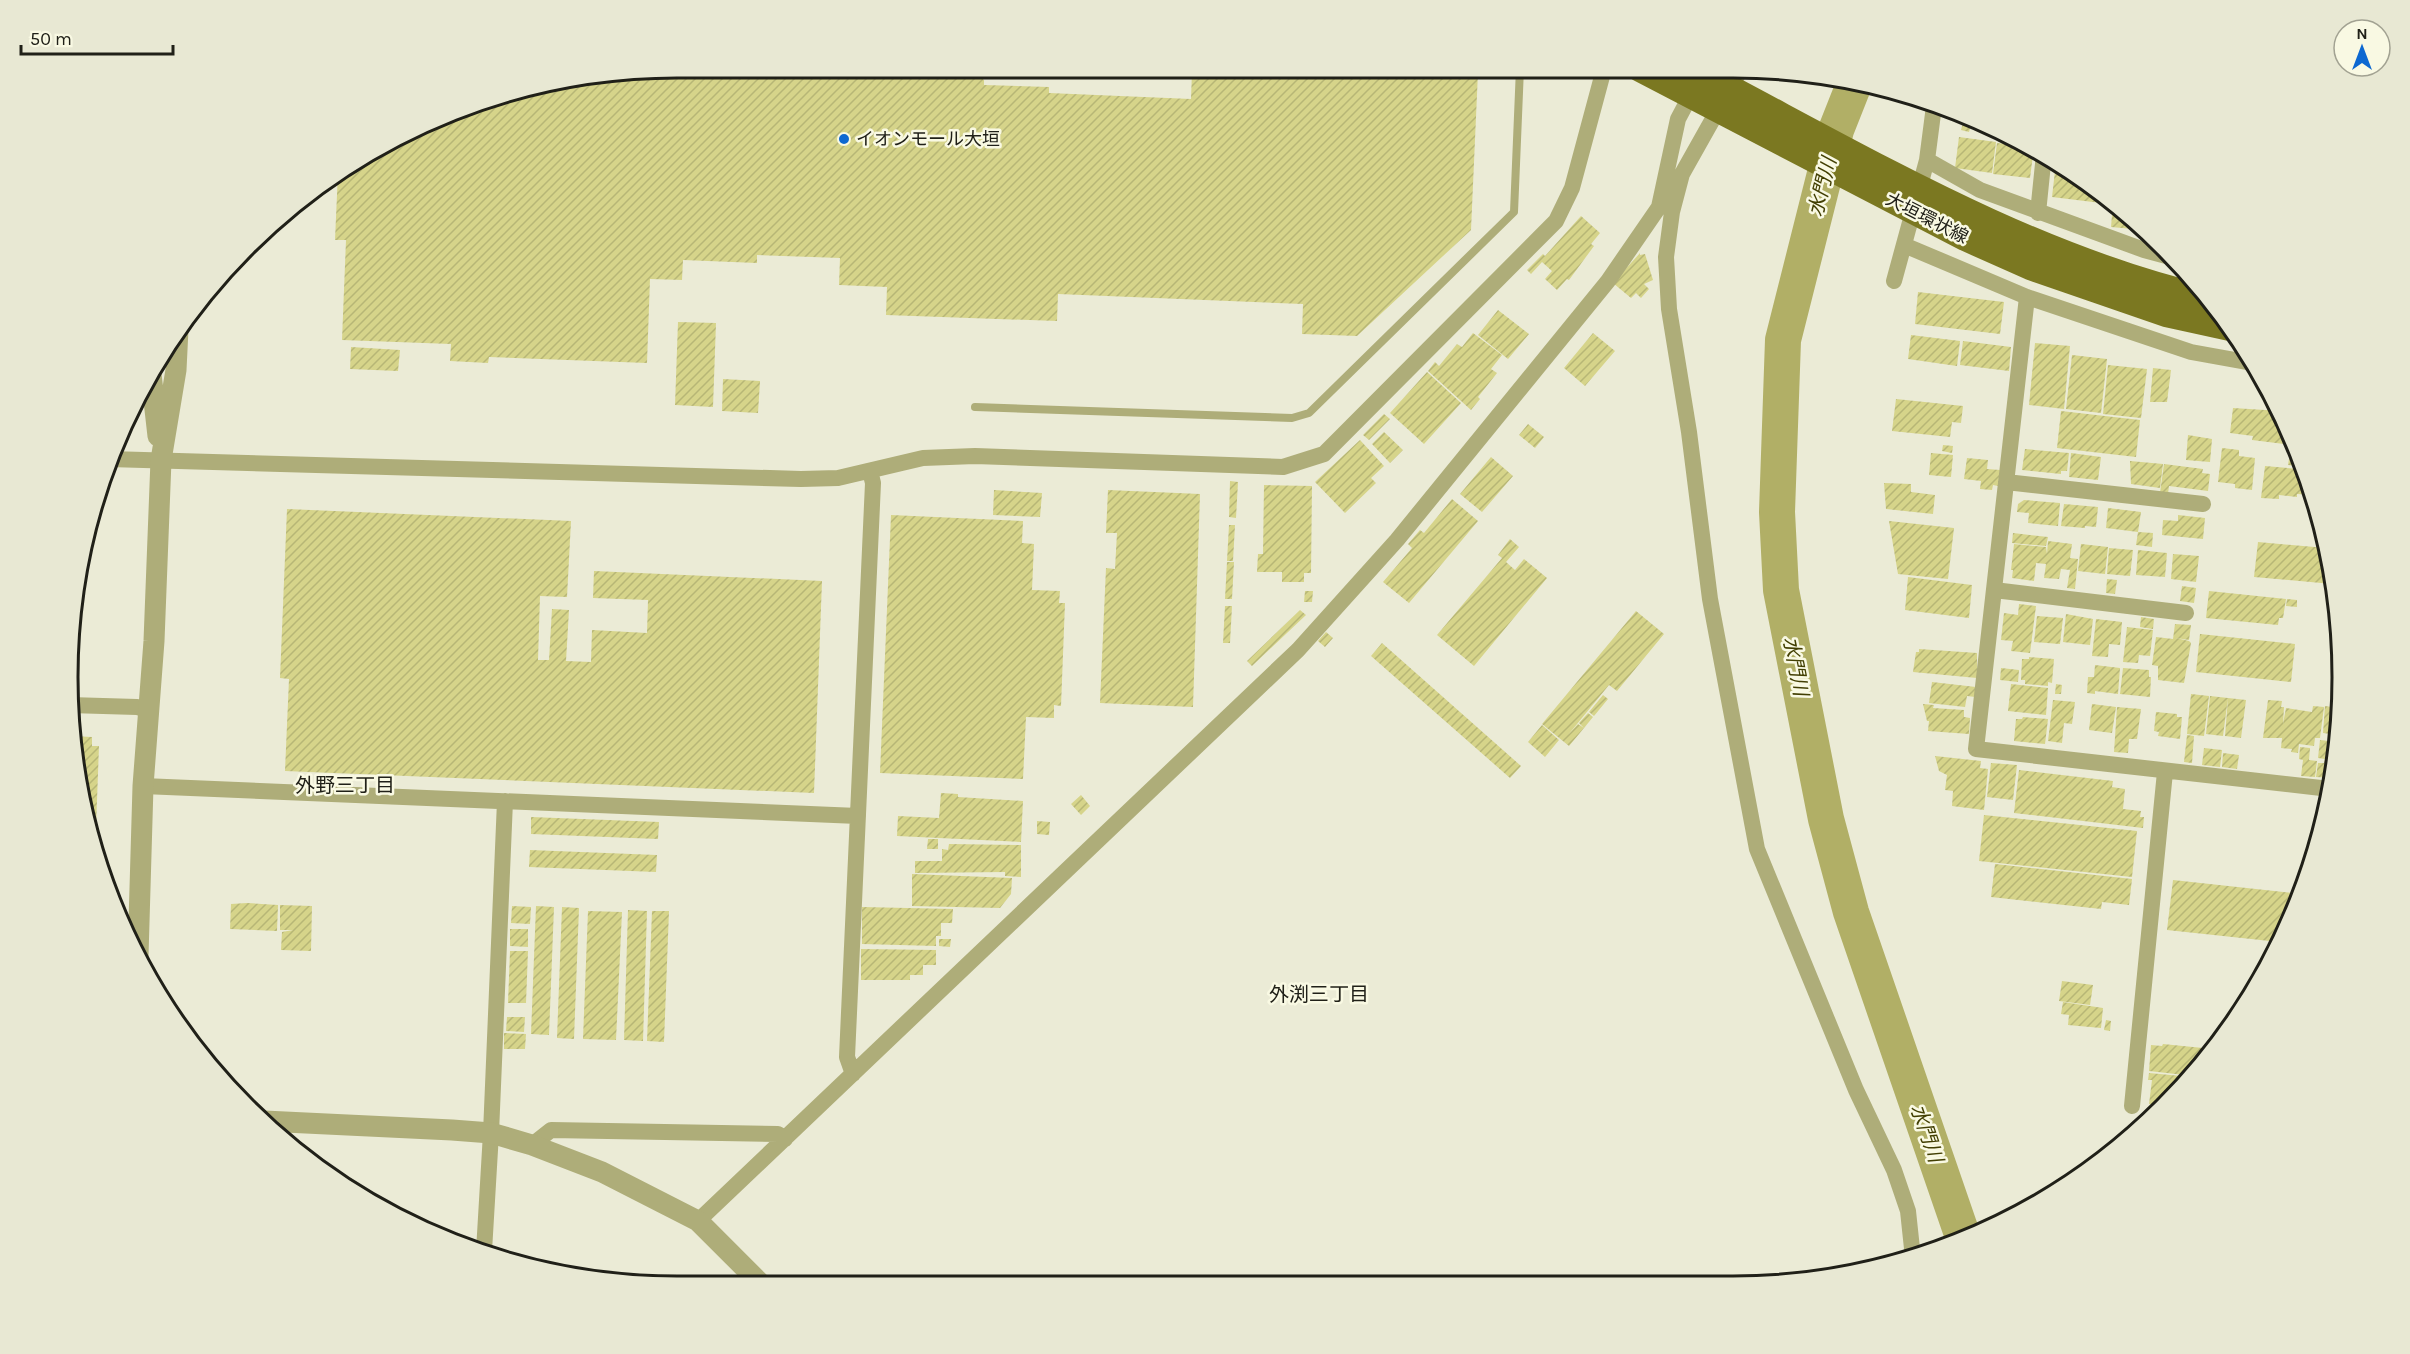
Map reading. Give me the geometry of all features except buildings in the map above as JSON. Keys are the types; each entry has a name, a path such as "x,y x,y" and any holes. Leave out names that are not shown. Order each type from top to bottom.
{"main road":[{"name":"大垣環状線","path":"1660,78 1968,226 2035,243 2168,289 2194,295"},
{"name":"大垣環状線","path":"1710,78 1968,226 2030,267 2166,314 2218,325"}],"street":[{"path":"120,459 801,479 838,478 923,458 975,456 1283,467 1324,454 1556,221 1572,188 1602,78"},
{"path":"1700,78 1678,119 1665,209 1669,309 1689,432 1710,599 1757,849 1856,1090 1894,1170 1908,1211 1912,1248"},
{"path":"698,1221 1298,650 1405,531 1665,209 1682,174 1737,78"},
{"path":"1894,281 1928,160 1933,113"},
{"path":"1928,160 1980,190 2038,213 2158,254"},
{"path":"2038,213 2043,164"},
{"path":"1904,245 2027,297 2191,352 2242,361"},
{"path":"2027,297 1976,749 2321,788"},
{"path":"139,939 143,786 149,710 161,460 176,370 177,347"},
{"path":"153,388 161,460"},
{"path":"853,1074 847,1057 873,483 870,471"},
{"path":"2006,482 2203,504"},
{"path":"1994,590 2186,613"},
{"path":"79,705 138,707 149,710"},
{"path":"2132,1106 2165,771"},
{"path":"143,786 858,816"},
{"path":"484,1244 505,801"},
{"path":"276,1122 491,1133 532,1145 602,1172 698,1221 753,1276"},
{"path":"532,1145 551,1130 778,1134 785,1139"}],"lane":[{"path":"975,407 1292,418 1309,413 1514,212 1520,78"}],"waterway":[{"name":"水門川","path":"1852,90 1836,130 1783,340 1777,512 1781,590 1826,819 1851,912 1961,1230"}],"place":[{"name":"イオンモール大垣","path":"844,139"}],"district":[{"name":"外野三丁目","path":"345,785"},
{"name":"外渕三丁目","path":"1319,994"}]}
